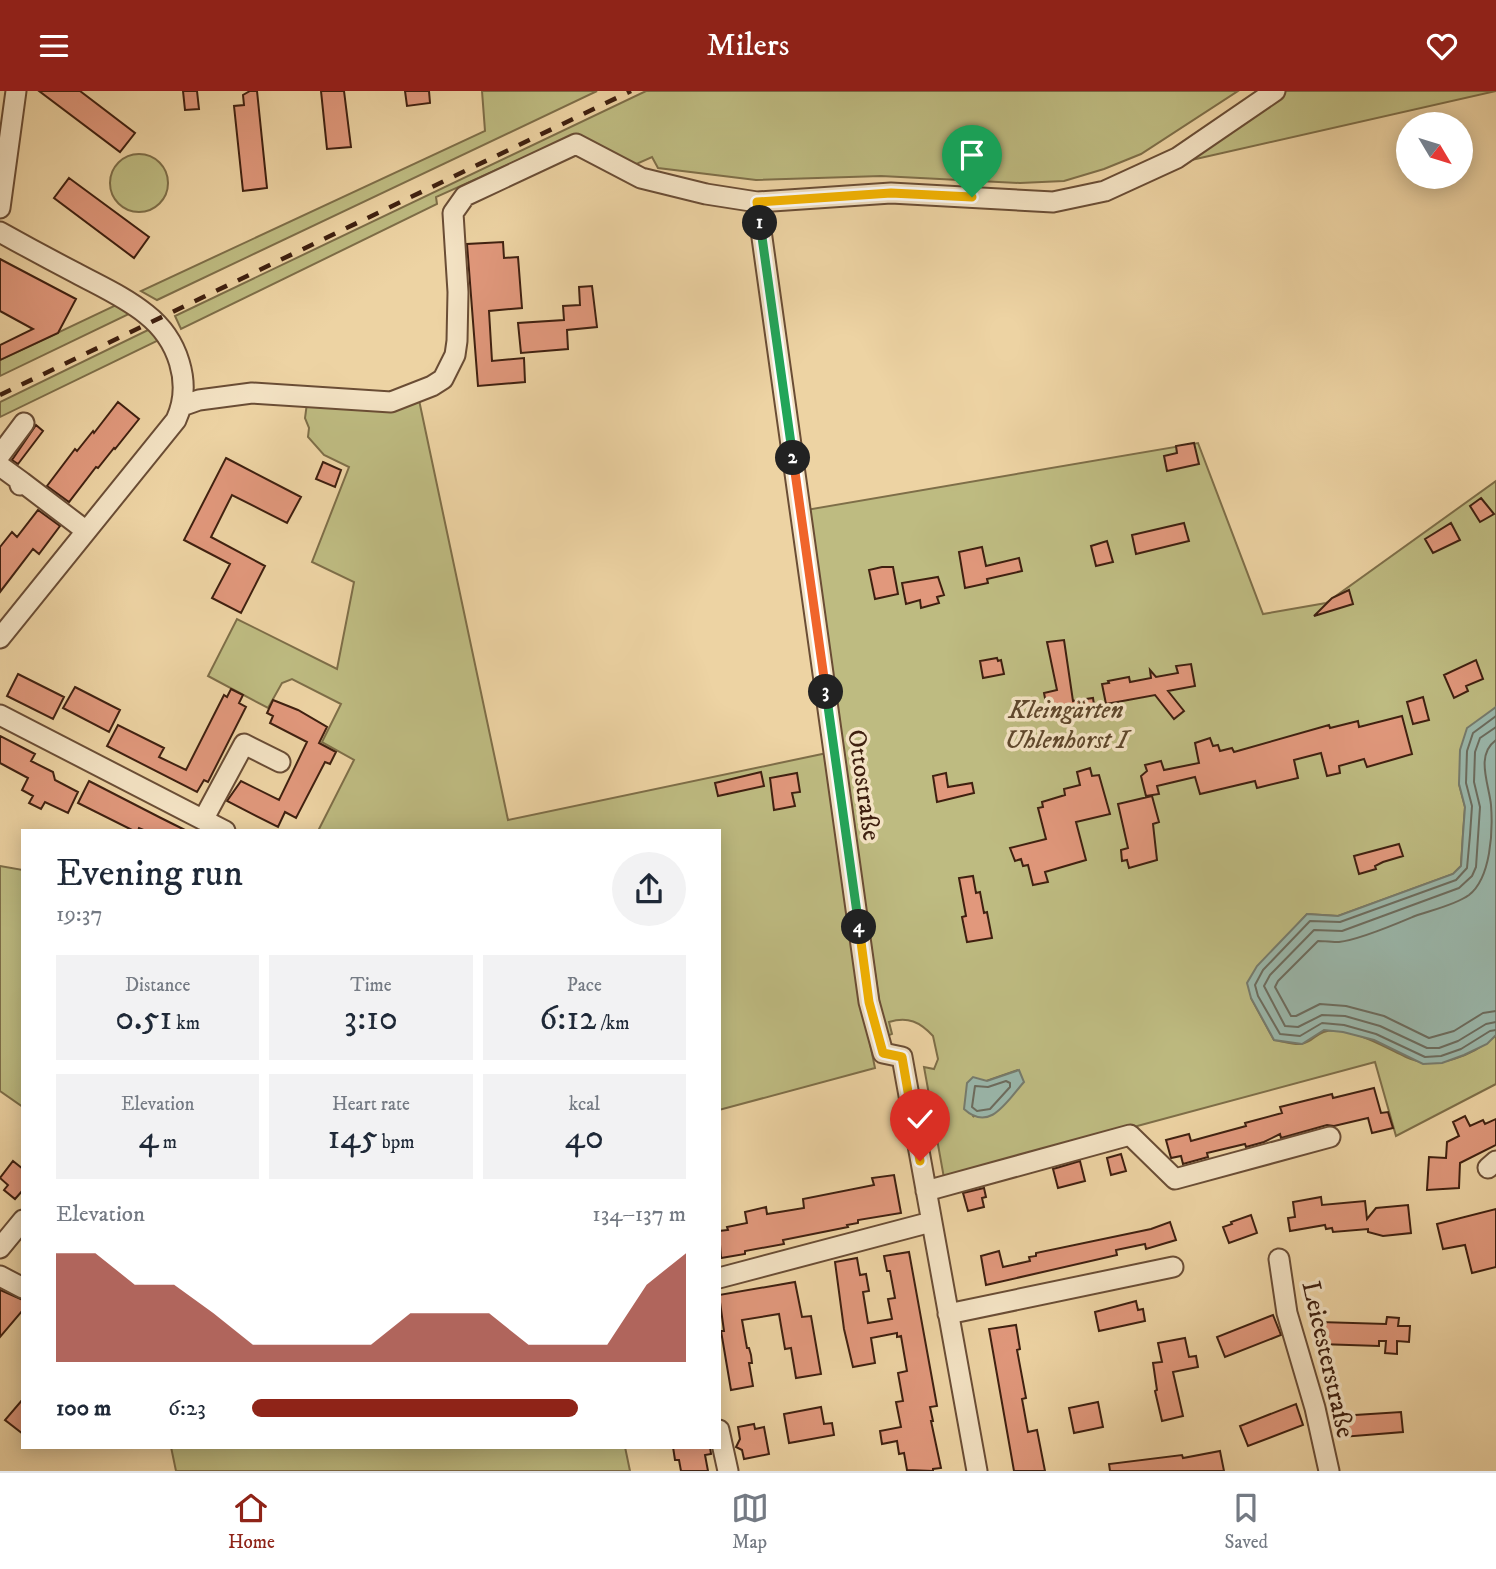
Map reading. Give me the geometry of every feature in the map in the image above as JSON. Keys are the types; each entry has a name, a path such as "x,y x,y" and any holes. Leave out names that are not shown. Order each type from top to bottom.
{"street":[{"path":"0,208 16,91"},
{"path":"182,406 199,400 252,393 391,402 443,379 455,355 457,341 458,292 453,213 465,197 576,144 641,177 706,194 757,202 891,193 1053,202 1105,191 1177,158 1275,91"},
{"name":"Ottostraße","path":"757,202 869,1002 883,1053 902,1057 977,1471"},
{"path":"0,232 124,299 148,315 173,346 183,371 185,391 182,406 169,429 0,638"},
{"path":"0,455 24,423"},
{"path":"0,466 85,530"},
{"path":"0,715 221,829"},
{"path":"203,820 244,744 280,762"},
{"path":"926,1191 1130,1135 1175,1179 1330,1137"},
{"path":"0,1248 21,1222"},
{"path":"721,1277 931,1222"},
{"name":"Leicesterstraße","path":"1279,1259 1287,1313 1315,1408 1329,1471"},
{"path":"948,1314 1173,1267"},
{"path":"0,1276 21,1287"},
{"path":"721,1439 728,1471"}],"green space":[{"path":"482,91 597,91 157,300 141,291 485,131"},
{"path":"646,91 1238,91 1141,154 1064,181 1020,183 881,176 756,180 658,168 652,157 632,166 574,135 436,197 437,204 181,329 175,316"},
{"path":"1286,91 1496,91 1396,112 1187,161"},
{"path":"139,154 150,156 163,167 168,183 166,194 155,207 139,212 128,210 115,199 110,183 112,172 123,159"},
{"path":"116,305 131,313 0,376 0,360"},
{"path":"150,329 159,340 0,417 0,402"},
{"path":"419,400 508,820 827,753 864,1014 875,1068 721,1109 721,829 319,829 354,760 322,742 341,704 292,679 282,683 268,708 208,676 237,619 337,669 354,582 312,562 349,467 324,455 308,437 309,428 305,418 307,403"},
{"name":"Kleingärten Uhlenhorst I","path":"1198,443 1263,614 1326,603 1496,481 1496,707 1459,784 1465,807 1461,866 1453,874 1338,916 1307,914 1288,935 1251,998 1274,1040 1291,1043 1301,1044 1326,1031 1341,1031 1367,1038 1418,1061 1442,1062 1465,1055 1496,1035 1496,1084 1396,1136 1375,1062 944,1178 924,1067 934,1069 938,1059 933,1036 918,1024 902,1020 889,1022 892,1034 887,1036 881,1013 806,510","holes":["1018,1070 973,1117 986,1081"]},
{"path":"0,866 21,870 21,1106 0,1091"},
{"path":"171,1449 625,1449 630,1471 176,1471"}],"water":[{"path":"1496,707 1496,1035 1487,1044 1464,1055 1442,1063 1423,1064 1374,1040 1343,1032 1324,1030 1302,1044 1274,1040 1251,998 1247,983 1257,966 1307,914 1338,916 1453,874 1461,866 1465,807 1459,784 1460,750 1467,728"},
{"path":"1019,1070 1024,1082 997,1112 982,1118 973,1116 964,1109 967,1083 973,1077 987,1081"}],"building":[{"path":"39,91 80,91 135,133 120,152"},
{"path":"183,91 197,91 199,109 185,110"},
{"path":"257,91 267,188 243,191 234,106 244,105 243,95"},
{"path":"321,91 344,91 351,147 327,149"},
{"path":"405,91 429,91 430,103 407,106"},
{"path":"69,178 149,237 134,258 54,198"},
{"path":"503,242 504,258 518,257 522,308 489,311 492,361 524,358 525,382 478,386 467,244"},
{"path":"0,259 76,299 58,333 0,360 0,345 33,329 0,311"},
{"path":"592,286 597,327 567,330 568,349 521,353 518,323 564,320 563,306 580,305 579,287"},
{"path":"118,402 139,419 69,502 47,486 75,449 77,451 93,431 94,433"},
{"path":"36,425 43,431 18,464 12,460"},
{"path":"1194,443 1199,464 1167,471 1164,456 1177,453 1176,446"},
{"path":"226,458 301,497 287,523 232,495 211,537 265,566 241,613 212,598 230,564 184,540"},
{"path":"323,462 341,470 335,487 316,479"},
{"path":"1481,498 1494,514 1480,522 1470,506"},
{"path":"38,510 60,526 39,554 33,549 0,592 0,547 12,532 17,537"},
{"path":"1184,523 1189,541 1136,554 1132,535"},
{"path":"1451,523 1460,540 1433,553 1425,539"},
{"path":"1107,541 1113,562 1096,566 1091,546"},
{"path":"982,547 986,566 1019,558 1022,571 987,579 988,583 965,588 959,552"},
{"path":"893,567 898,594 875,599 869,570"},
{"path":"938,577 944,595 937,597 939,603 921,608 920,600 906,604 902,583"},
{"path":"1349,590 1353,604 1314,616 1332,598"},
{"path":"1064,640 1073,701 1093,698 1095,711 1049,719 1044,693 1057,690 1047,642"},
{"path":"997,658 998,661 1001,660 1004,674 983,678 980,661"},
{"path":"1476,660 1483,679 1466,686 1468,691 1454,698 1444,675"},
{"path":"1191,664 1195,686 1168,691 1184,711 1174,719 1155,695 1106,704 1102,684 1109,683 1108,681 1129,677 1130,682 1151,678 1150,670 1156,677 1178,673 1176,666"},
{"path":"18,674 64,697 53,719 7,696"},
{"path":"75,687 120,710 109,732 63,708"},
{"path":"231,689 243,695 239,703 246,707 208,782 204,780 197,792 107,746 118,725 164,748 159,757 186,770 224,695 227,697"},
{"path":"1423,697 1429,720 1413,724 1407,702"},
{"path":"273,700 298,710 327,727 319,743 336,752 330,764 325,762 296,818 285,812 278,827 227,801 241,781 279,800 307,742 270,723 273,716 267,713"},
{"path":"1402,716 1412,754 1367,767 1364,759 1339,766 1340,773 1327,776 1321,753 1294,760 1298,778 1257,788 1255,781 1200,794 1195,777 1157,786 1159,794 1146,796 1141,776 1147,771 1145,765 1161,761 1164,770 1199,763 1195,743 1210,738 1213,746 1218,745 1220,751 1232,748 1234,752 1329,725 1330,728 1358,721 1359,727"},
{"path":"0,736 35,754 31,761 53,772 55,780 78,792 68,813 45,802 41,809 29,803 33,796 22,790 28,778 0,763"},
{"path":"1090,768 1092,776 1099,775 1110,814 1076,822 1086,860 1045,872 1048,882 1033,885 1028,865 1023,866 1021,859 1015,861 1010,848 1046,839 1038,808 1043,807 1042,802 1065,795 1064,789 1080,785 1077,772"},
{"path":"761,772 764,786 718,796 715,783"},
{"path":"797,773 800,792 792,793 795,806 774,810 770,778"},
{"path":"946,773 948,787 972,783 974,793 937,802 933,776"},
{"path":"89,781 183,829 130,829 78,803"},
{"path":"1152,796 1159,822 1153,824 1157,860 1129,868 1127,860 1122,861 1121,850 1128,848 1118,804"},
{"path":"1399,844 1403,856 1359,874 1354,856"},
{"path":"973,876 976,893 980,892 984,913 987,912 992,938 967,942 962,917 966,916 959,878"},
{"path":"1374,1088 1381,1113 1388,1112 1393,1128 1372,1133 1368,1118 1334,1126 1327,1125 1281,1138 1280,1134 1246,1147 1245,1144 1207,1153 1208,1157 1183,1164 1181,1156 1171,1158 1166,1140 1189,1134 1191,1141 1282,1113 1280,1107 1332,1094 1333,1098"},
{"path":"1465,1116 1470,1126 1483,1120 1485,1124 1496,1119 1496,1145 1460,1163 1459,1188 1427,1190 1429,1157 1446,1158 1447,1142 1459,1136 1453,1122"},
{"path":"1121,1154 1126,1171 1111,1175 1107,1158"},
{"path":"13,1161 21,1167 21,1192 15,1199 4,1190 8,1185 0,1178"},
{"path":"1080,1161 1085,1181 1058,1188 1053,1169"},
{"path":"894,1175 901,1213 858,1220 858,1223 847,1225 848,1227 783,1240 784,1244 721,1258 721,1231 747,1223 745,1212 766,1207 767,1214 804,1208 803,1199 874,1185 872,1178"},
{"path":"984,1188 984,1207 968,1211 963,1193"},
{"path":"1321,1197 1322,1205 1365,1201 1367,1219 1376,1208 1408,1205 1411,1233 1383,1236 1368,1232 1368,1229 1333,1232 1332,1228 1326,1229 1325,1225 1290,1231 1288,1218 1295,1217 1293,1202"},
{"path":"1496,1209 1496,1267 1472,1273 1465,1245 1443,1249 1437,1224"},
{"path":"1251,1215 1257,1233 1229,1243 1223,1227"},
{"path":"1170,1222 1176,1240 1146,1249 1145,1244 1116,1250 1117,1255 986,1285 981,1256 999,1251 1003,1267 1030,1261 1029,1257 1036,1256 1036,1253 1151,1229"},
{"path":"909,1252 937,1406 930,1407 941,1468 933,1471 907,1470 904,1453 899,1454 897,1441 882,1444 880,1431 901,1427 896,1402 903,1401 898,1373 907,1371 901,1336 897,1337 897,1333 871,1338 875,1363 853,1367 844,1329 835,1262 857,1258 860,1275 866,1274 869,1291 863,1292 868,1323 892,1319 888,1299 895,1298 884,1256"},
{"path":"795,1282 802,1317 811,1316 821,1374 796,1378 791,1348 785,1349 779,1314 742,1320 747,1348 751,1355 752,1363 749,1363 753,1386 731,1390 721,1331 724,1331 721,1295"},
{"path":"0,1290 21,1299 21,1312 0,1337"},
{"path":"1136,1301 1138,1310 1143,1309 1145,1321 1099,1331 1095,1312"},
{"path":"1273,1315 1281,1335 1225,1357 1217,1337"},
{"path":"1387,1317 1399,1318 1398,1326 1410,1326 1409,1342 1397,1341 1397,1354 1385,1353 1386,1341 1379,1341 1379,1346 1319,1344 1320,1322 1386,1324"},
{"path":"1016,1325 1020,1349 1017,1350 1026,1398 1022,1399 1028,1432 1037,1430 1045,1471 1014,1471 989,1329"},
{"path":"1185,1338 1189,1357 1196,1356 1198,1367 1173,1372 1183,1416 1162,1421 1155,1391 1153,1363 1162,1362 1158,1343"},
{"path":"21,1401 21,1432 5,1420"},
{"path":"1098,1402 1103,1427 1074,1433 1069,1408"},
{"path":"1296,1404 1303,1425 1248,1446 1240,1426"},
{"path":"821,1407 824,1424 832,1423 834,1435 789,1443 784,1414"},
{"path":"1401,1412 1403,1432 1342,1437 1340,1416"},
{"path":"754,1424 755,1429 764,1427 769,1454 744,1459 742,1450 736,1447 740,1439 738,1427"},
{"path":"673,1449 710,1449 711,1454 705,1455 708,1471 681,1471 679,1460 675,1460"},
{"path":"1220,1451 1224,1471 1110,1471 1109,1464 1182,1455 1183,1458"}],"railway":[{"path":"0,395 631,91"}],"route":[{"path":"920,1161 902,1057 883,1053 869,1002 757,202 891,193 972,197"}]}
